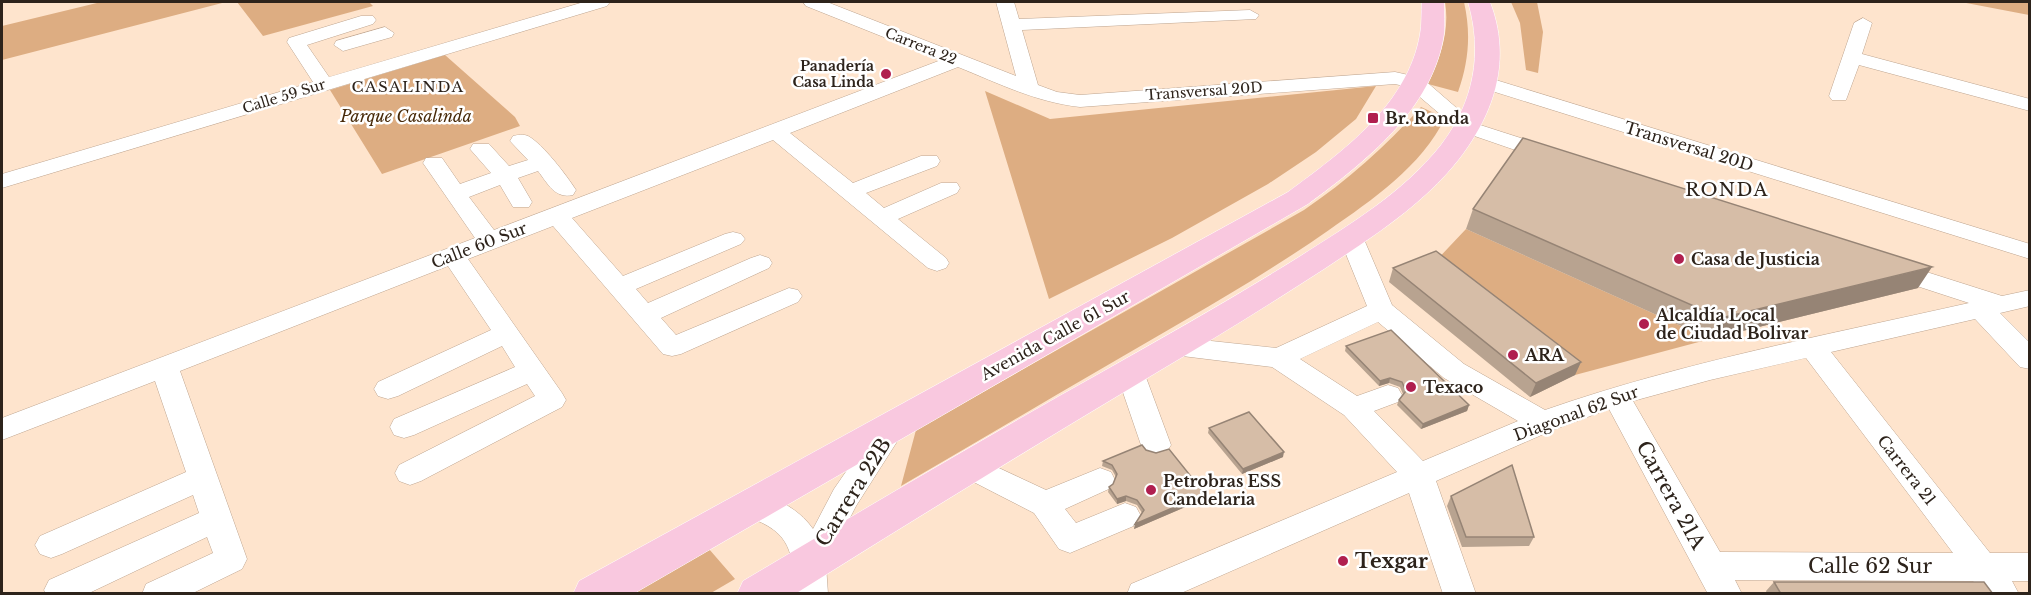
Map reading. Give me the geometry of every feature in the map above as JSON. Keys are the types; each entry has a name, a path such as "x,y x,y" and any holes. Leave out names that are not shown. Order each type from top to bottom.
{"main road":[{"name":"Avenida Calle 61 Sur","path":"594,594 896,423 1180,267 1298,198 1377,135 1415,82 1430,39 1433,2"},
{"path":"758,594 811,578 969,466 1174,346 1351,237 1389,209 1430,174 1449,154 1467,127 1486,83 1490,49 1485,17 1479,2"}],"street":[{"name":"Calle 59 Sur","path":"2,181 315,70 602,2"},
{"name":"Carrera 22","path":"812,2 1030,91"},
{"path":"1005,2 1030,91"},
{"path":"1012,25 1250,15"},
{"path":"315,70 296,42 367,20"},
{"path":"1839,96 1863,23"},
{"path":"315,70 385,33"},
{"path":"315,70 399,47"},
{"path":"1852,57 2030,105"},
{"name":"Calle 60 Sur","path":"2,429 957,61"},
{"name":"Transversal 20D","path":"1030,91 1053,98 1080,101 1386,78 1415,82"},
{"path":"1415,82 1467,127 1568,160"},
{"name":"Transversal 20D","path":"1486,83 2030,252"},
{"path":"775,131 937,263"},
{"path":"521,141 565,190"},
{"path":"481,148 506,176 521,202"},
{"path":"849,192 929,161"},
{"path":"455,194 542,162"},
{"path":"434,163 489,241"},
{"path":"881,218 949,188"},
{"path":"556,215 672,347 789,296"},
{"path":"1351,237 1381,310 1444,375 1543,423"},
{"path":"619,287 733,239"},
{"path":"410,473 552,400 453,255"},
{"path":"644,315 760,263"},
{"path":"1875,263 1989,306 2030,360"},
{"name":"Diagonal 62 Sur","path":"1143,594 1194,583 1419,476 1543,423 1616,396 1710,370 2030,298"},
{"path":"1279,358 1381,310"},
{"path":"388,389 507,333"},
{"path":"1174,346 1279,358 1354,408 1419,476 1460,594"},
{"name":"Carrera 21","path":"1812,347 2003,594"},
{"path":"158,594 231,559 164,366"},
{"path":"404,427 533,370"},
{"path":"1130,372 1156,445"},
{"path":"1354,408 1388,395"},
{"name":"Carrera 21A","path":"1616,396 1726,594"},
{"name":"Carrera 22B","path":"811,578 845,498 896,423"},
{"path":"969,466 1045,504 1070,540 1125,516"},
{"path":"51,545 202,478"},
{"path":"1045,504 1100,480"},
{"name":"Carrera 22B","path":"750,505 783,518 807,546 811,578"},
{"path":"62,590 216,519"},
{"name":"Calle 62 Sur","path":"1711,566 2030,567"}],"green space":[{"path":"101,2 226,2 2,60 2,26"},
{"path":"237,2 369,2 373,6 263,36"},
{"path":"1445,2 1464,2 1466,13 1468,47 1465,69 1458,92 1428,84 1443,44 1446,23"},
{"path":"1511,2 1537,2 1543,32 1538,73 1526,70 1520,23"},
{"path":"1961,2 2029,2 2029,15"},
{"name":"Parque Casalinda","path":"445,55 515,117 520,126 382,174 330,90"},
{"path":"1376,86 1356,119 1316,152 1268,184 1172,238 1049,299 985,91 1050,119"},
{"path":"1421,107 1445,118 1423,152 1410,167 1362,207 1245,285 901,486 916,430 1304,210 1366,162"},
{"path":"1466,229 1710,339 1575,375 1432,265"},
{"path":"709,549 735,579 711,593 632,594"}],"building":[{"name":"Casa de Justicia","path":"1523,138 1932,267 1721,318 1473,209"},
{"path":"1436,251 1581,362 1536,383 1393,268"},
{"name":"Texaco","path":"1391,330 1469,405 1423,424 1399,400 1406,391 1402,382 1390,378 1380,381 1346,346"},
{"path":"1249,412 1284,452 1243,469 1209,428"},
{"name":"Petrobras ESS Candelaria","path":"1142,445 1146,450 1156,453 1169,449 1205,494 1135,524 1144,510 1137,500 1126,496 1117,499 1109,487 1113,484 1117,474 1112,465 1103,461"},
{"path":"1512,465 1534,537 1466,537 1451,496"},
{"path":"1774,582 1984,582 1993,594 1781,594"}],"place":[{"name":"Panadería Casa Linda","path":"886,74"},
{"name":"Br. Ronda","path":"1373,118"},
{"name":"Casa de Justicia","path":"1679,259"},
{"name":"Alcaldía Local de Ciudad Bolivar","path":"1644,324"},
{"name":"ARA","path":"1513,355"},
{"name":"Texaco","path":"1411,387"},
{"name":"Petrobras ESS Candelaria","path":"1151,490"},
{"name":"Texgar","path":"1343,561"}],"district":[{"name":"CASALINDA","path":"408,87"},
{"name":"RONDA","path":"1727,190"}]}
